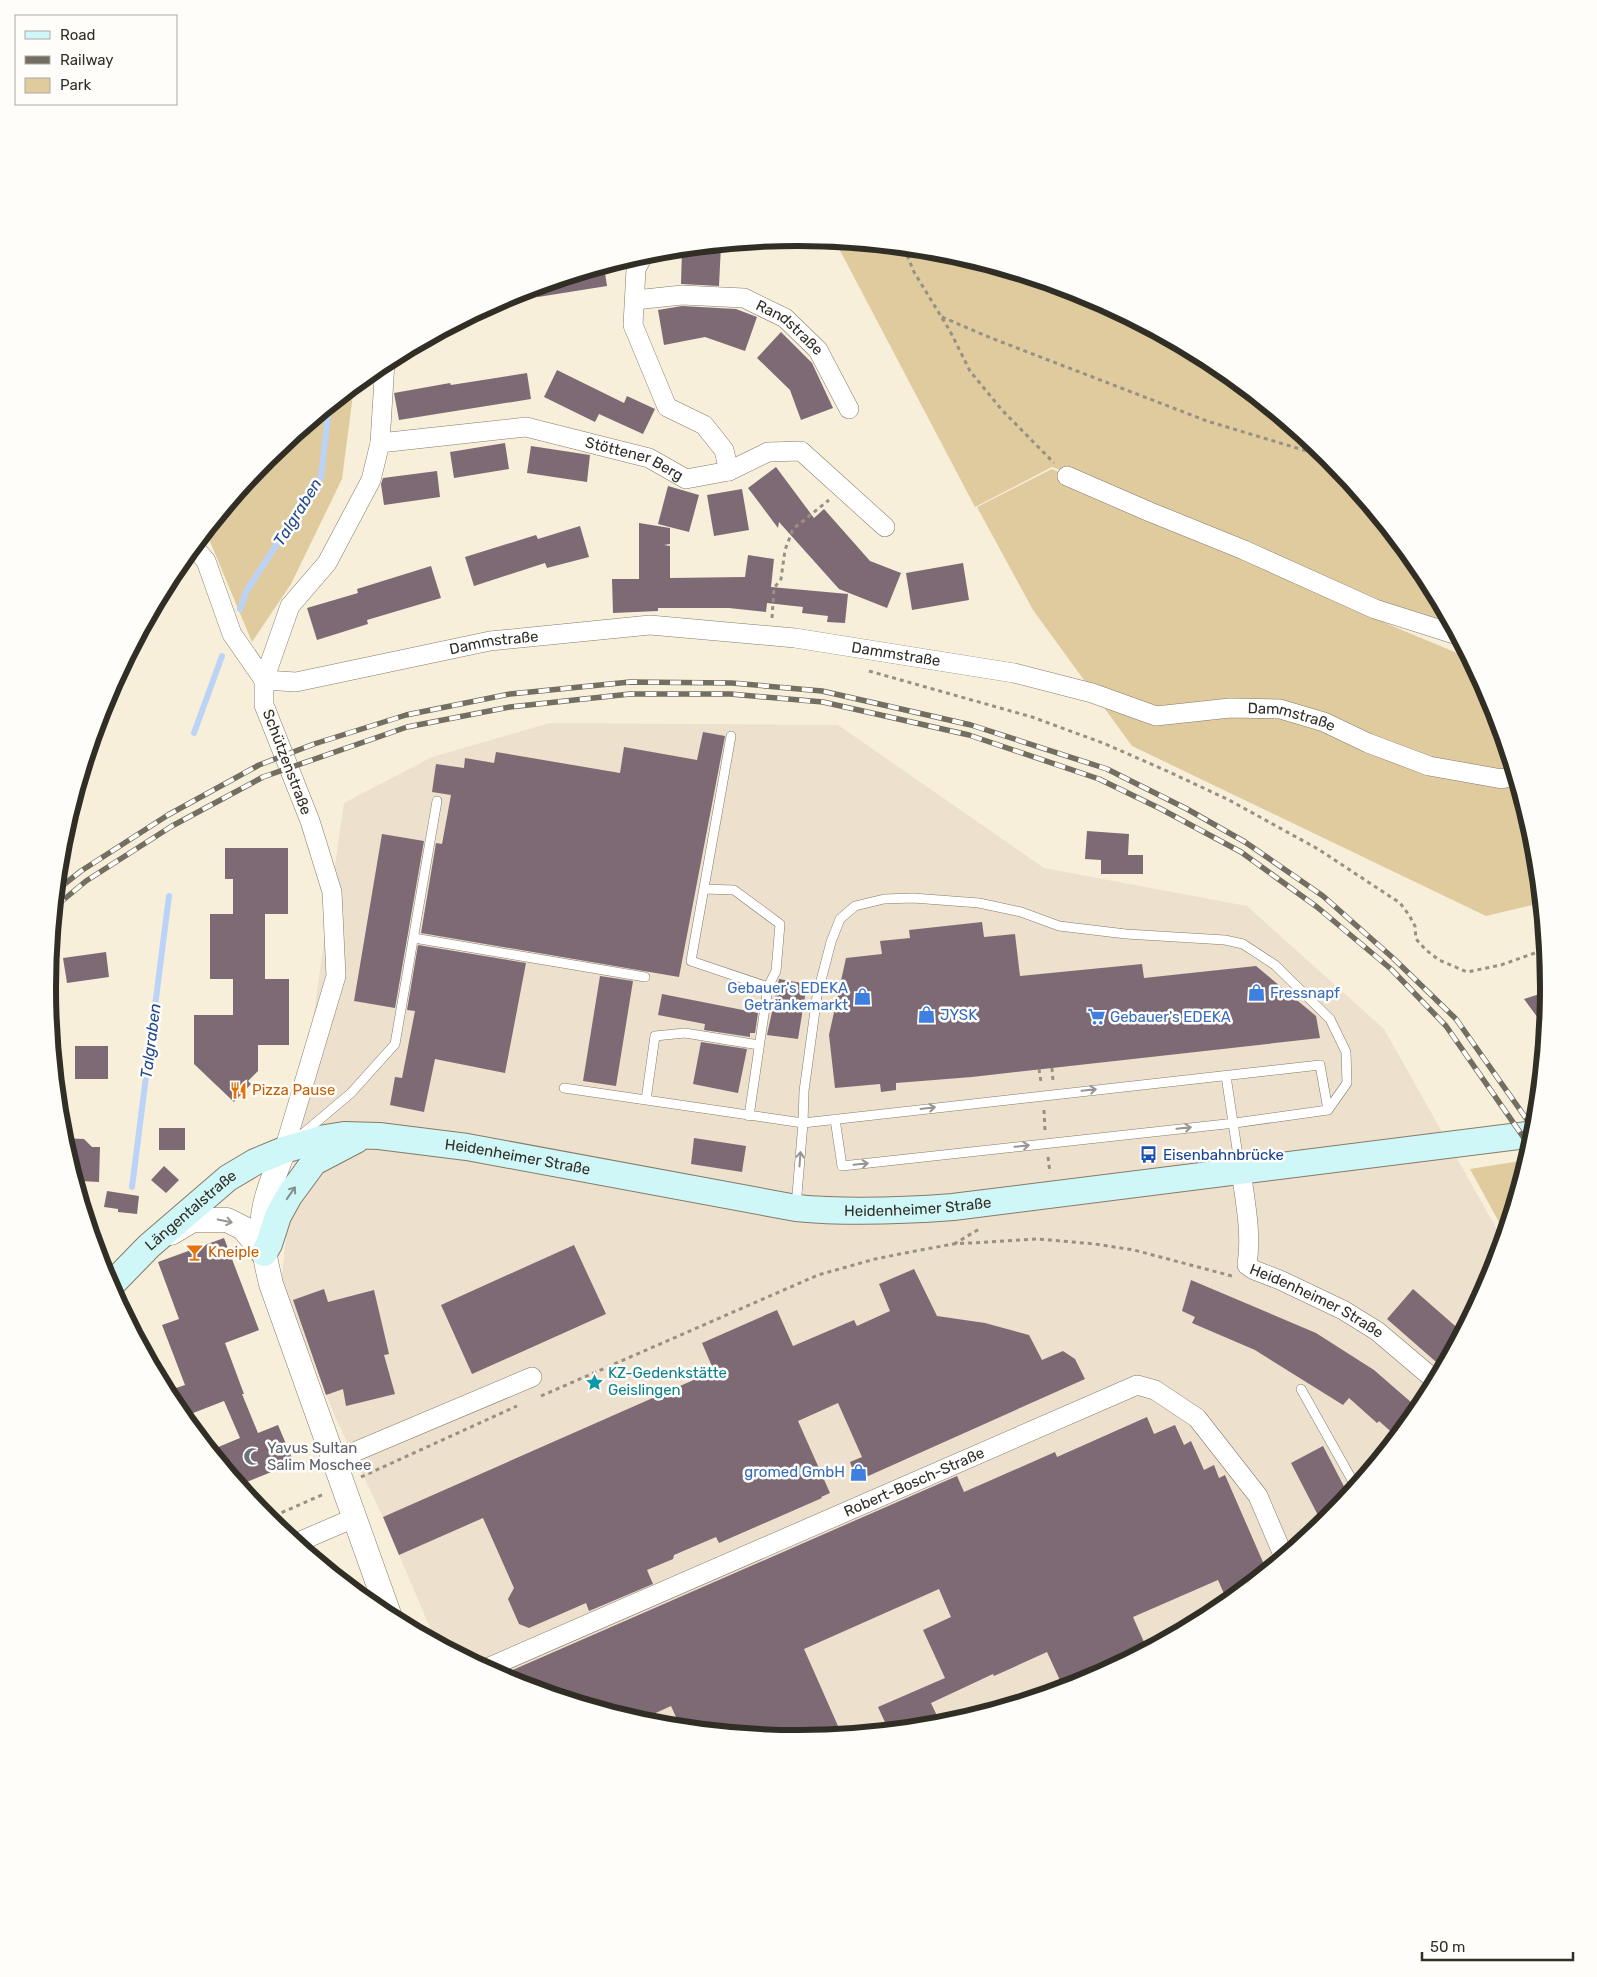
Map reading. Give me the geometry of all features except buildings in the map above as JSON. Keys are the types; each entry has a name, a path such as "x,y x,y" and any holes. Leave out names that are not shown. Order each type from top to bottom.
{"main road":[{"name":"Heidenheimer Straße","path":"284,1150 335,1136 379,1136 467,1147 796,1208 834,1212 881,1212 954,1207 1526,1135"},
{"path":"264,1253 278,1216 289,1196 314,1162 353,1141 379,1136"},
{"name":"Längentalstraße","path":"116,1280 149,1246 228,1178 255,1162 284,1150"}],"street":[{"path":"638,265 636,269 633,325 667,407 704,425 724,450 729,471"},
{"name":"Randstraße","path":"635,300 682,295 744,298 785,318 818,350 849,409"},
{"name":"Schützenstraße","path":"284,1150 336,976 332,892 310,821 264,705 264,680 290,606 327,563 371,480 380,443 384,372"},
{"name":"Stöttener Berg","path":"380,443 526,427 649,458 686,479 729,471 768,452 801,451 885,527"},
{"path":"1067,476 1244,550 1375,609 1449,633"},
{"path":"199,552 206,561 232,634 264,680"},
{"name":"Dammstraße","path":"264,680 296,682 490,640 650,625 795,638 1014,673 1092,693 1156,716 1230,708 1280,709 1324,722 1368,743 1429,766 1502,779 1509,777"},
{"path":"284,1150 267,1195 263,1213 264,1253 271,1284 386,1606"},
{"name":"Heidenheimer Straße","path":"1241,1170 1250,1249 1247,1265 1254,1270 1343,1310 1376,1331 1431,1376"},
{"path":"149,1246 193,1220 227,1220 243,1228 264,1253"},
{"path":"333,1461 532,1377"},
{"name":"Robert-Bosch-Straße","path":"493,1664 1137,1385 1155,1390 1198,1418 1258,1496 1282,1551"},
{"path":"302,1540 354,1518"}],"lane":[{"path":"731,736 691,961 768,988"},
{"path":"284,1150 351,1093 395,1044 437,801"},
{"path":"704,889 734,890 780,924 776,971 768,988 749,1116"},
{"path":"796,1208 804,1091 817,996 831,942 840,919 855,906 884,899 914,898 979,903 1021,912 1059,926 1126,934 1225,940 1243,944 1274,965 1330,1019 1346,1052 1347,1083 1328,1110 1235,1123 842,1166 835,1119"},
{"path":"414,938 645,977"},
{"path":"646,1100 655,1036 685,1033 759,1046"},
{"path":"564,1088 803,1123 1320,1065 1328,1110"},
{"path":"1226,1076 1241,1170"},
{"path":"1300,1389 1353,1482"}],"path":[{"path":"907,255 914,272 942,317 970,371 1001,409 1067,476"},
{"path":"942,317 991,338 1207,421 1311,452"},
{"path":"770,636 774,588 781,579 785,550 793,529 843,488"},
{"path":"887,677 1032,717 1103,743 1229,800 1318,849 1400,903 1415,926 1416,938 1426,950 1453,967 1467,972 1501,965 1539,951"},
{"path":"1039,1069 1041,1088"},
{"path":"1048,1156 1050,1176"},
{"path":"953,1244 982,1227"},
{"path":"532,1400 818,1275 875,1259 953,1244 1038,1239 1095,1244 1171,1259 1241,1279"},
{"path":"276,1515 523,1404"}],"shaded area":[{"path":"550,723 838,725 1044,868 1247,906 1384,1029 1499,1233 1484,1273 1464,1317 1416,1401 1357,1478 1323,1513 1288,1547 1211,1606 1127,1654 1083,1674 991,1705 895,1724 847,1729 798,1731 702,1724 606,1705 560,1691 514,1674 433,1634 383,1517 337,1421 281,1285 297,1131 344,803 432,757"}],"green space":[{"path":"839,248 895,253 943,261 991,272 1037,286 1083,303 1127,323 1211,371 1288,430 1357,499 1416,576 1456,645 1376,610 1149,503 1052,467 975,507"},
{"path":"353,396 342,479 291,584 252,642 209,539 240,499 274,464 309,430"},
{"path":"1052,469 1390,625 1461,655 1484,704 1515,796 1526,844 1535,904 1486,916 1132,746 1033,610 977,507"},
{"path":"1520,1161 1501,1226 1470,1169"}],"waterway":[{"name":"Talgraben","path":"240,609 247,590 321,477 328,415"},
{"name":"Talgraben","path":"194,733 222,656"},
{"name":"Talgraben","path":"132,1187 169,896"}],"railway":[{"path":"64,884 81,871 168,815 259,765 314,744 406,715 510,694 630,682 732,683 822,691 971,725 1107,769 1187,809 1245,842 1323,896 1393,958 1456,1019 1528,1121"},
{"path":"62,901 86,881 172,826 263,777 407,727 510,707 630,694 730,694 823,702 969,735 1099,779 1161,809 1241,852 1317,907 1391,969 1446,1026 1525,1139"}],"place":[{"name":"Fressnapf","path":"1256,993"},
{"name":"Gebauer's EDEKA Getränkemarkt","path":"862,997"},
{"name":"JYSK","path":"926,1015"},
{"name":"Gebauer's EDEKA","path":"1096,1017"},
{"name":"Pizza Pause","path":"238,1090"},
{"name":"Eisenbahnbrücke","path":"1149,1155"},
{"name":"Kneiple","path":"194,1252"},
{"name":"KZ-Gedenkstätte Geislingen","path":"594,1382"},
{"name":"Yavus Sultan Salim Moschee","path":"253,1457"},
{"name":"gromed GmbH","path":"859,1472"}]}
